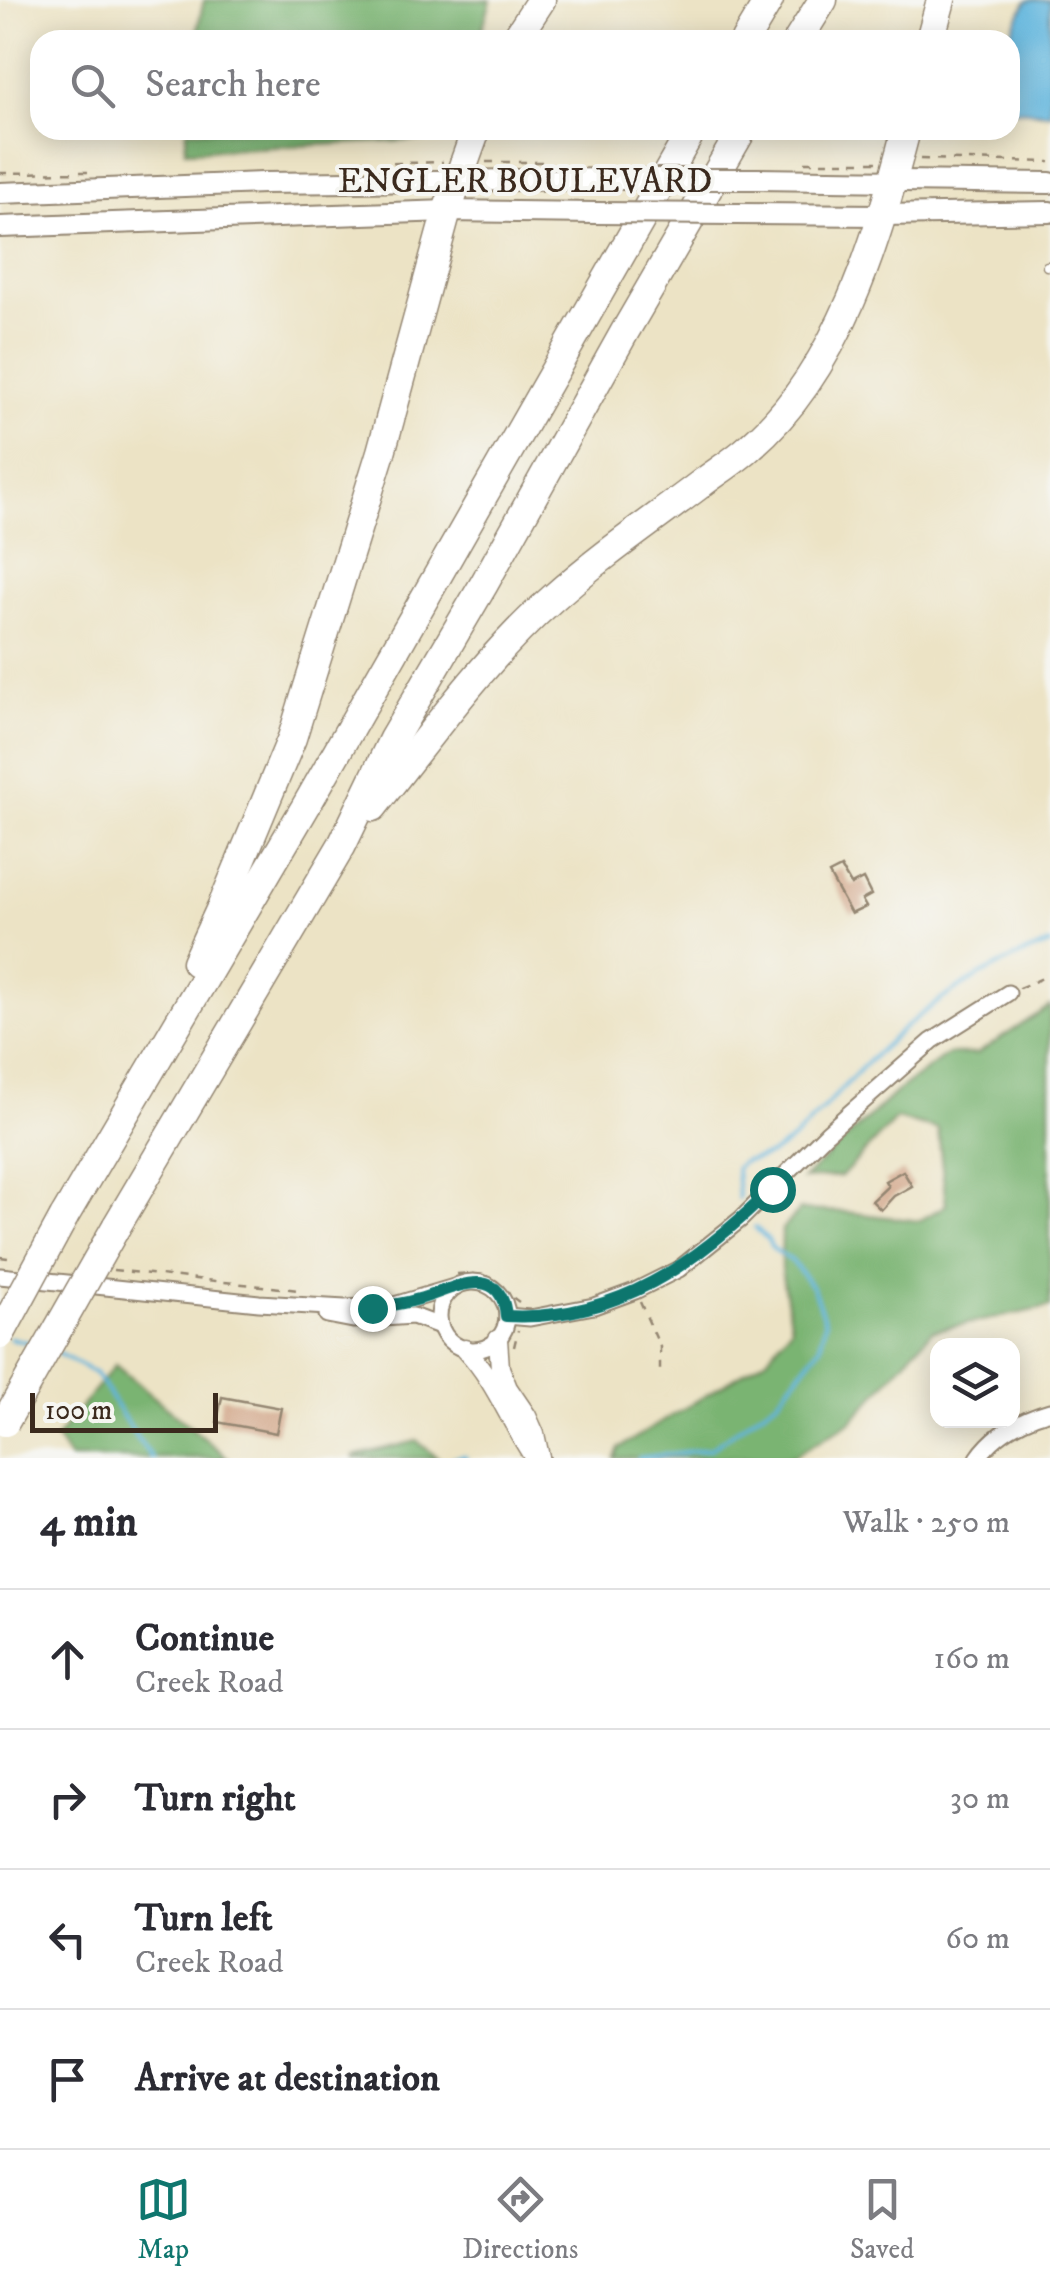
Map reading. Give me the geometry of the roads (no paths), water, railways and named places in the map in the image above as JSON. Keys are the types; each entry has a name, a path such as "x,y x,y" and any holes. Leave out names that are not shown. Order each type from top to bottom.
{"highway":[{"path":"522,30 541,0"},
{"path":"751,30 769,0"},
{"path":"804,30 823,0"},
{"path":"933,30 941,0"},
{"path":"133,1101 225,899 292,738 382,452 447,211 472,140"},
{"path":"0,1335 64,1217 316,789 686,140"},
{"path":"3,1427 116,1226 342,846 393,739 736,140"},
{"path":"342,846 499,650 552,599 752,446 794,402 822,362 850,300 894,180 904,140"}],"main road":[{"name":"ENGLER BOULEVARD","path":"0,193 263,182 756,179 1050,183"},
{"name":"ENGLER BOULEVARD","path":"0,227 447,211 882,215 1050,212"}],"street":[{"path":"465,1349 488,1346 514,1317 594,1306 636,1291 679,1269 741,1219 827,1133 919,1052 1008,993"},
{"path":"0,1276 259,1303 372,1308 418,1300 454,1281 485,1284 501,1297 514,1317"},
{"path":"454,1281 441,1304 440,1326 454,1344 478,1363 531,1453 540,1458"},
{"path":"259,1303 353,1320 413,1316 440,1326"},
{"path":"498,1339 500,1368 526,1416 540,1458"},
{"path":"978,1458 984,1448 1010,1427 1050,1411"}],"water":[{"path":"1050,0 1050,113 1020,110 1020,30 1012,30 1026,2"}],"waterway":[{"path":"738,1198 736,1168 771,1154 792,1140 899,1032 960,987 1050,944"},
{"path":"639,1458 710,1449 778,1400 820,1347 825,1322 813,1288 792,1261 772,1248 755,1227"},
{"path":"10,1338 34,1344"},
{"path":"57,1353 95,1373 152,1458"},
{"path":"453,1458 466,1458"}]}
